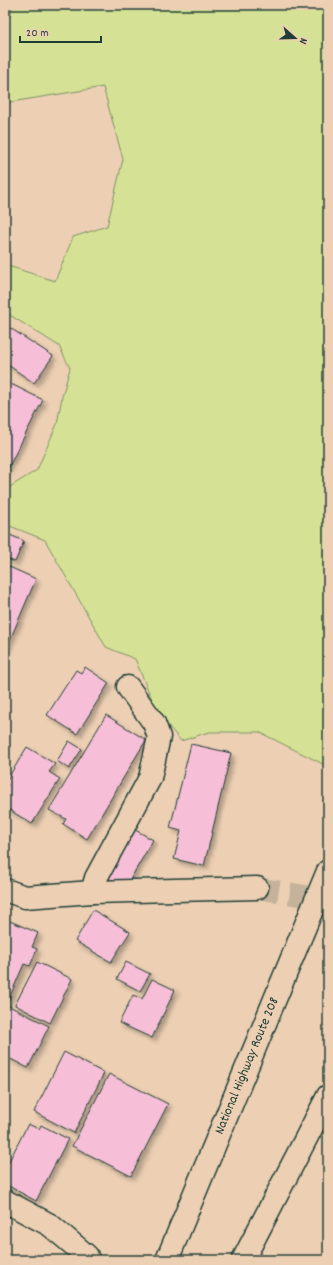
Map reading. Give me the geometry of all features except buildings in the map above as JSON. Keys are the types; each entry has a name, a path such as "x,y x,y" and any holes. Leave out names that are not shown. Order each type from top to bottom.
{"main road":[{"path":"92,892 96,878 150,778 159,737 154,723 128,686"},
{"name":"National Highway Route 208","path":"167,1260 328,871"},
{"path":"5,890 24,896 92,892 256,888"},
{"path":"243,1260 328,1096"},
{"path":"5,1201 50,1225 88,1256 85,1260"}],"green space":[{"path":"12,5 328,5 327,766 259,732 209,732 181,741 165,722 153,702 135,659 106,647 45,540 5,524 5,490 37,470 57,424 62,397 70,368 59,346 5,312 5,265 55,281 73,237 107,226 123,159 103,87 5,103 5,23 11,14"}],"tunnel":[{"path":"257,888 328,900"}]}
